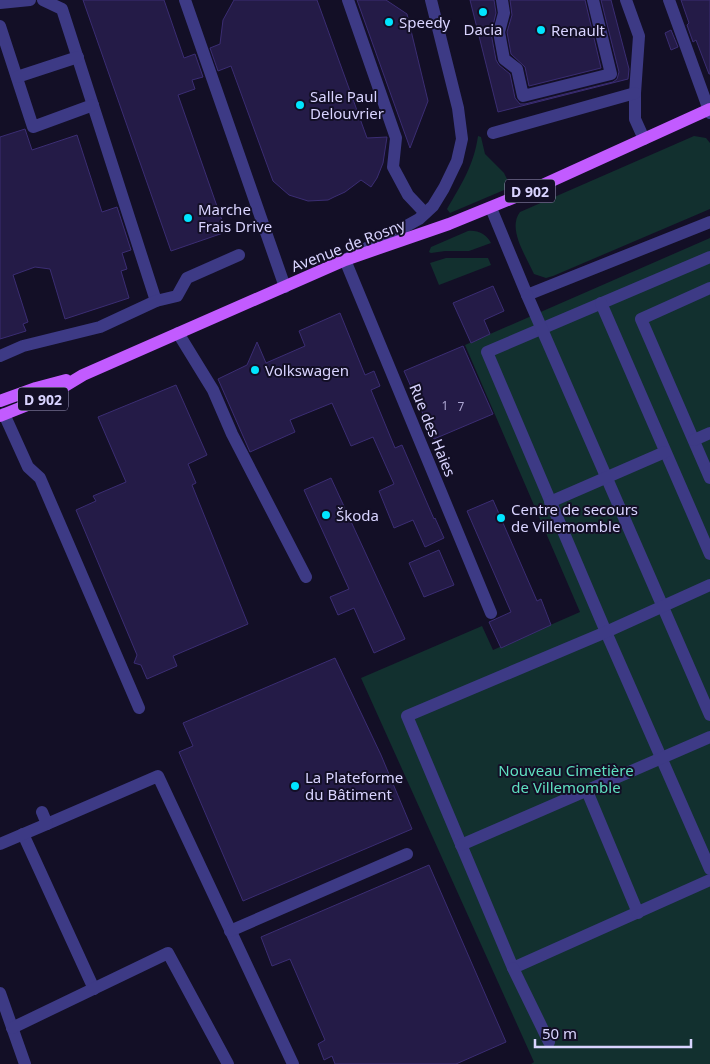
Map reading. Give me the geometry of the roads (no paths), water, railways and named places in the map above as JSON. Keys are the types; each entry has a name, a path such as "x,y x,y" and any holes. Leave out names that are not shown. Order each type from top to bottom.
{"main road":[{"name":"Avenue de Rosny","path":"2,415 45,398 84,375 345,260 491,208 710,110"},
{"path":"0,402 36,388 84,375"}],"street":[{"path":"0,3 30,0"},
{"path":"43,0 62,8 156,301"},
{"path":"185,0 285,287"},
{"path":"348,0 396,138 393,166 408,195 425,214"},
{"path":"345,260 425,214 433,206 444,188 456,161 462,139 458,108 430,0"},
{"path":"502,0 504,13 499,32 502,50 504,59 517,69 523,96 611,74 593,0"},
{"path":"626,0 639,36 634,119 644,139"},
{"path":"669,0 710,110"},
{"path":"0,26 33,126 93,105"},
{"path":"17,77 78,57"},
{"path":"493,133 635,93"},
{"path":"491,208 710,715"},
{"path":"527,295 710,222"},
{"path":"0,356 23,346 100,327 156,301 177,296 187,278 239,256"},
{"path":"710,256 487,352 606,632 710,869"},
{"name":"Rue des Haies","path":"345,260 491,613"},
{"path":"710,288 641,319 710,478"},
{"path":"602,303 710,554"},
{"path":"178,333 213,390 232,434 284,531 306,578"},
{"path":"2,415 28,467 40,478 139,708"},
{"path":"694,440 710,433"},
{"path":"550,502 665,452"},
{"path":"549,1042 513,968 407,716 606,632 710,585"},
{"path":"461,845 710,737"},
{"path":"0,844 158,776 293,1064"},
{"path":"587,791 638,913"},
{"path":"42,812 47,824"},
{"path":"23,834 94,989"},
{"path":"230,931 407,854"},
{"path":"513,968 710,880"},
{"path":"12,1028 168,953 228,1064"},
{"path":"0,993 25,1064"}],"place":[{"name":"Dacia","path":"483,12"},
{"name":"Speedy","path":"389,22"},
{"name":"Renault","path":"541,30"},
{"name":"Salle Paul Delouvrier","path":"300,105"},
{"name":"Marche Frais Drive","path":"188,218"},
{"name":"Volkswagen","path":"255,370"},
{"name":"Škoda","path":"326,515"},
{"name":"Centre de secours de Villemomble","path":"501,518"},
{"name":"La Plateforme du Bâtiment","path":"295,786"}],"park label":[{"name":"Nouveau Cimetière de Villemomble","path":"566,778"}]}
